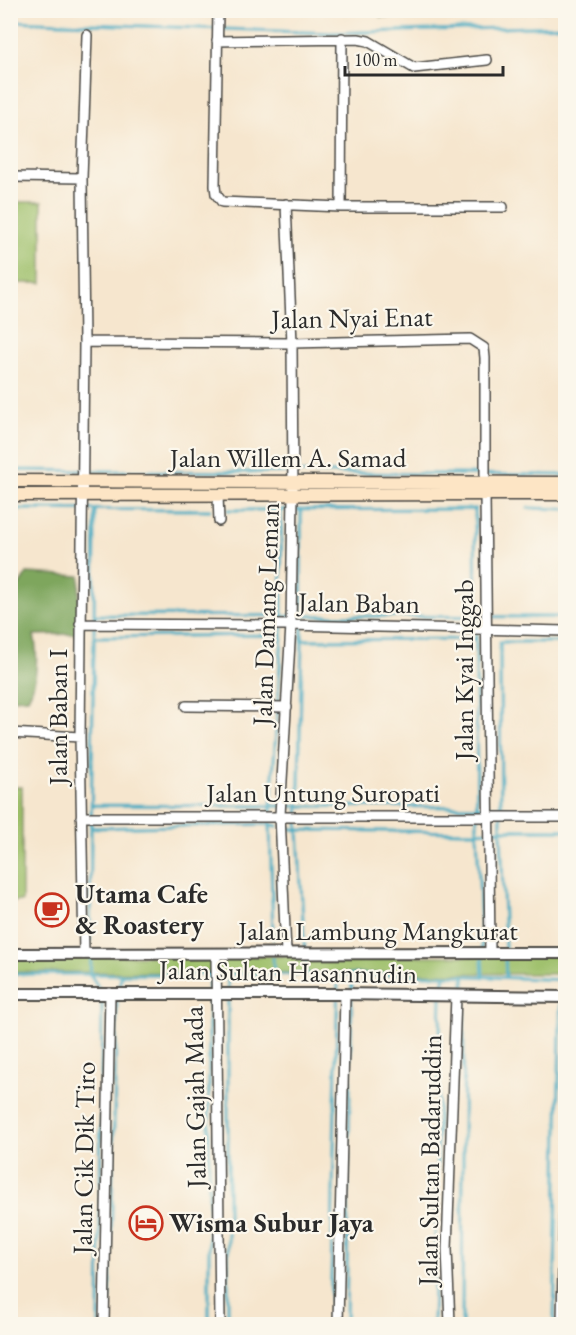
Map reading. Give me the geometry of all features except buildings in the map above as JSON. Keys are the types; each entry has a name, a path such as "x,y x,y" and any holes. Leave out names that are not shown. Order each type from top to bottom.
{"main road":[{"name":"Jalan Willem A. Samad","path":"10,481 83,481 293,489 485,488 566,483"},
{"name":"Jalan Willem A. Samad","path":"485,488 566,494"},
{"name":"Jalan Willem A. Samad","path":"10,495 218,495 293,489"}],"street":[{"path":"218,10 216,194 227,204 503,207"},
{"path":"83,481 82,178 87,35"},
{"path":"217,38 342,38 368,41 414,68 487,60"},
{"path":"341,207 342,38"},
{"path":"10,177 82,178"},
{"name":"Jalan Damang Leman","path":"286,204 292,343 293,489 285,625 287,707 280,815 286,953"},
{"name":"Jalan Nyai Enat","path":"84,342 292,343 451,339 479,342 484,348 485,358 485,488"},
{"name":"Jalan Baban I","path":"83,481 80,737 84,954"},
{"name":"Jalan Kyai Inggab","path":"485,488 490,953"},
{"path":"218,495 219,521"},
{"name":"Jalan Baban","path":"80,624 285,625 566,631"},
{"path":"186,706 287,707"},
{"path":"10,733 80,737"},
{"path":"562,817 566,806"},
{"name":"Jalan Untung Suropati","path":"81,817 280,815 562,817"},
{"name":"Jalan Lambung Mangkurat","path":"10,954 566,953"},
{"name":"Jalan Gajah Mada","path":"216,954 220,1324"},
{"name":"Jalan Cik Dik Tiro","path":"104,1324 110,993"},
{"name":"Jalan Sultan Hasannudin","path":"10,994 217,993 566,998"},
{"path":"338,1324 345,994"},
{"name":"Jalan Sultan Badaruddin","path":"450,1324 447,1249 456,996"},
{"path":"562,1324 566,1101"}],"green space":[{"path":"380,10 547,11 380,17"},
{"path":"11,202 42,202 42,283 11,283"},
{"path":"27,573 80,576 77,634 34,635 36,667 34,684 28,698 11,699 10,600"},
{"path":"11,787 22,787 22,901 11,902"},
{"path":"11,956 566,956 565,974 11,972"}],"waterway":[{"path":"10,21 331,33 566,26"},
{"path":"10,470 566,475"},
{"path":"528,508 566,509"},
{"path":"10,509 210,510"},
{"path":"475,509 476,639"},
{"path":"228,510 476,509"},
{"path":"281,510 282,635"},
{"path":"301,510 302,640"},
{"path":"94,637 95,511"},
{"path":"95,615 566,617"},
{"path":"91,828 94,637 282,635 270,824 277,826"},
{"path":"284,827 298,830 302,640 476,639 477,832 501,830 500,642 566,642"},
{"path":"91,805 501,807 536,813"},
{"path":"90,942 91,828 270,824 273,939"},
{"path":"306,975 298,830 477,832 482,950"},
{"path":"505,949 501,830 566,830"},
{"path":"505,956 506,978"},
{"path":"482,957 483,977"},
{"path":"273,958 274,975"},
{"path":"91,959 90,974 100,990"},
{"path":"10,974 445,975 566,980"},
{"path":"118,990 122,974"},
{"path":"330,1324 338,974"},
{"path":"346,1324 352,974"},
{"path":"209,975 209,1324"},
{"path":"228,975 228,1324"},
{"path":"433,1324 441,996 445,975"},
{"path":"464,976 464,993"},
{"path":"554,1324 561,980"},
{"path":"99,1324 102,996"},
{"path":"109,1324 117,996"},
{"path":"462,1324 464,999"}],"place":[{"name":"Utama Cafe & Roastery","path":"52,910"},
{"name":"Wisma Subur Jaya","path":"146,1223"}]}
